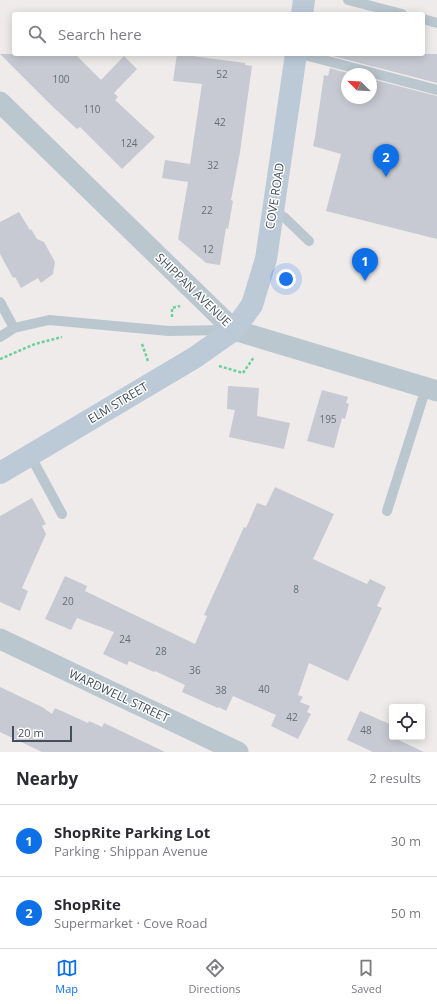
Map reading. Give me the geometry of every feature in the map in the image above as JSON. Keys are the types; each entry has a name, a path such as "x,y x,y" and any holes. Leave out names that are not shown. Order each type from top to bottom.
{"main road":[{"path":"302,12 304,0"},
{"name":"COVE ROAD","path":"234,330 252,305 266,259 296,56"},
{"name":"ELM STREET","path":"0,473 194,358 234,330"}],"street":[{"name":"SHIPPAN AVENUE","path":"0,102 234,330 432,389"},
{"name":"WARDWELL STREET","path":"0,640 238,752"}],"lane":[{"path":"348,0 394,12"},
{"path":"425,20 437,23"},
{"path":"309,56 437,90"},
{"path":"273,210 285,218 309,241"},
{"path":"0,302 14,328"},
{"path":"0,337 14,328 49,320 169,331 234,330"},
{"path":"387,511 432,389"},
{"path":"30,455 62,514"}],"path":[{"path":"172,308 172,315"},
{"path":"0,359 35,344 65,336"},
{"path":"139,343 142,344 150,367"}],"building":[{"path":"0,54 12,54 12,56 77,56 101,80 124,56 137,69 114,93 118,97 115,100 155,137 122,169 80,127 77,129"},
{"path":"425,54 437,54 437,83 333,56 425,56"},
{"path":"177,56 192,56 245,63 245,65 252,66 240,152 231,200 233,201 228,229 226,228 220,265 206,263 178,239 188,182 162,178 165,160 190,164 202,84 173,81"},
{"path":"330,68 341,71 341,104 377,104 377,81 437,96 437,239 326,211 341,154 313,146 324,75 328,76"},
{"path":"19,212 37,239 44,242 55,262 53,274 41,283 38,278 21,288 15,277 13,278 0,254 0,222"},
{"path":"228,386 259,388 257,416 290,423 284,449 229,437 235,410 227,409"},
{"path":"322,390 348,397 346,403 349,404 345,419 342,418 334,448 307,441"},
{"path":"275,487 334,514 313,559 367,584 370,579 386,587 377,606 382,608 348,681 309,663 298,695 303,697 300,702 310,706 307,712 311,714 298,739 271,726 276,715 233,696 226,711 182,692 185,685 155,671 154,672 129,661 127,665 103,654 114,632 77,618 71,630 45,619 65,576 87,586 85,591 195,644 207,616 204,615 244,527 246,528 257,503 266,506"},
{"path":"32,498 46,524 42,526 46,534 22,588 28,591 20,611 0,602 0,516"},
{"path":"0,687 42,707 52,714 55,708 88,723 89,721 102,727 104,723 165,752 42,752 0,732"},
{"path":"360,711 389,724 389,740 398,740 424,752 373,752 347,740"}],"place":[{"name":"ShopRite","path":"386,177"},
{"name":"ShopRite Parking Lot","path":"365,281"}]}
